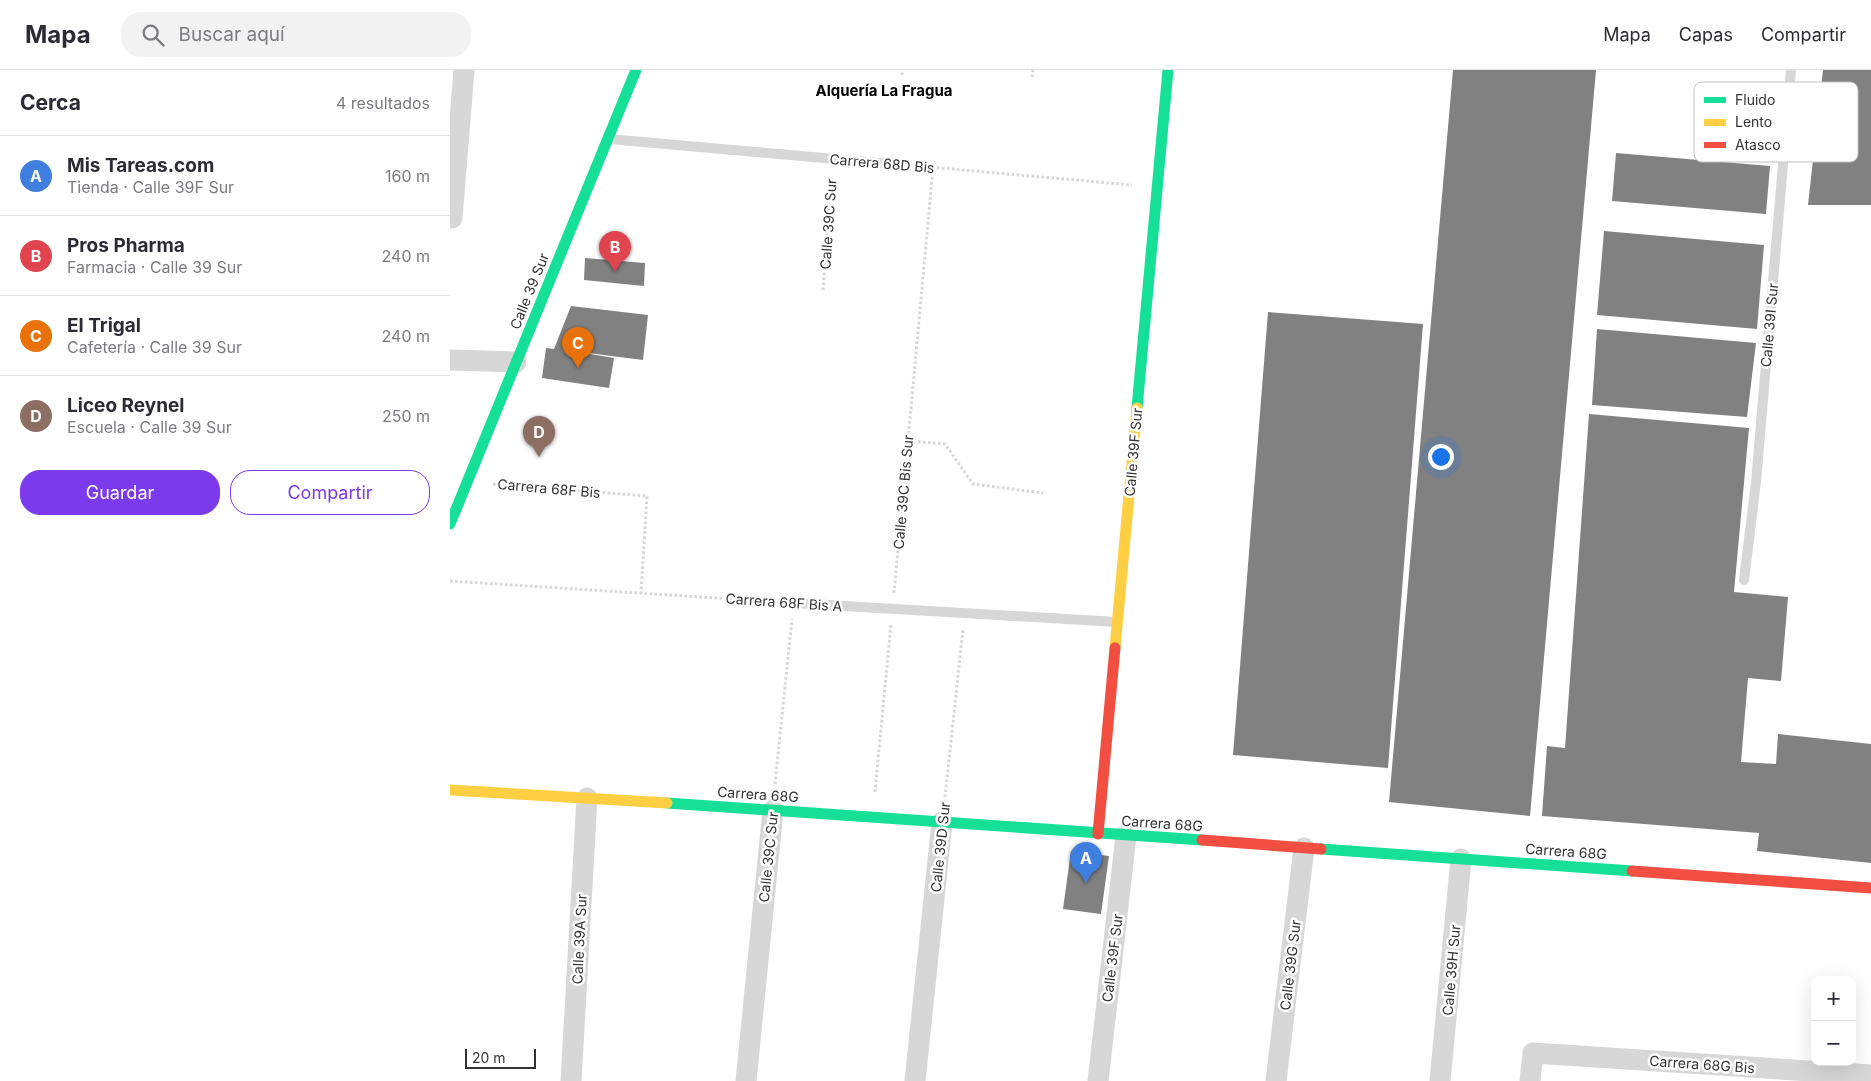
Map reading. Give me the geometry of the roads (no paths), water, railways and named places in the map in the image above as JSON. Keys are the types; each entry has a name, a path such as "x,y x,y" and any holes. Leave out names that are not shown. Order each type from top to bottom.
{"street":[{"path":"452,218 464,70"},
{"name":"Calle 39 Sur","path":"450,524 459,481 516,362 636,70"},
{"name":"Calle 39F Sur","path":"1098,834 1168,70"},
{"path":"450,360 516,362"},
{"name":"Carrera 68G","path":"450,790 773,810 1871,888"},
{"name":"Calle 39A Sur","path":"571,1081 587,798"},
{"name":"Calle 39C Sur","path":"746,1081 773,810"},
{"name":"Calle 39D Sur","path":"915,1081 942,822"},
{"name":"Calle 39F Sur","path":"1098,1081 1126,836"},
{"name":"Calle 39G Sur","path":"1276,1081 1304,848"},
{"name":"Calle 39H Sur","path":"1440,1081 1461,859"},
{"name":"Carrera 68G Bis","path":"1530,1081 1533,1053 1871,1075"}],"lane":[{"name":"Carrera 68D Bis","path":"607,138 902,164"},
{"name":"Calle 39I Sur","path":"1744,580 1756,482 1783,162"},
{"name":"Carrera 68F Bis A","path":"794,602 1117,622"}],"place":[{"name":"Pros Pharma","path":"615,272"},
{"name":"El Trigal","path":"578,368"},
{"name":"Liceo Reynel","path":"539,457"},
{"name":"Mis Tareas.com","path":"1086,883"}],"district":[{"name":"Alquería La Fragua","path":"884,90"}]}
